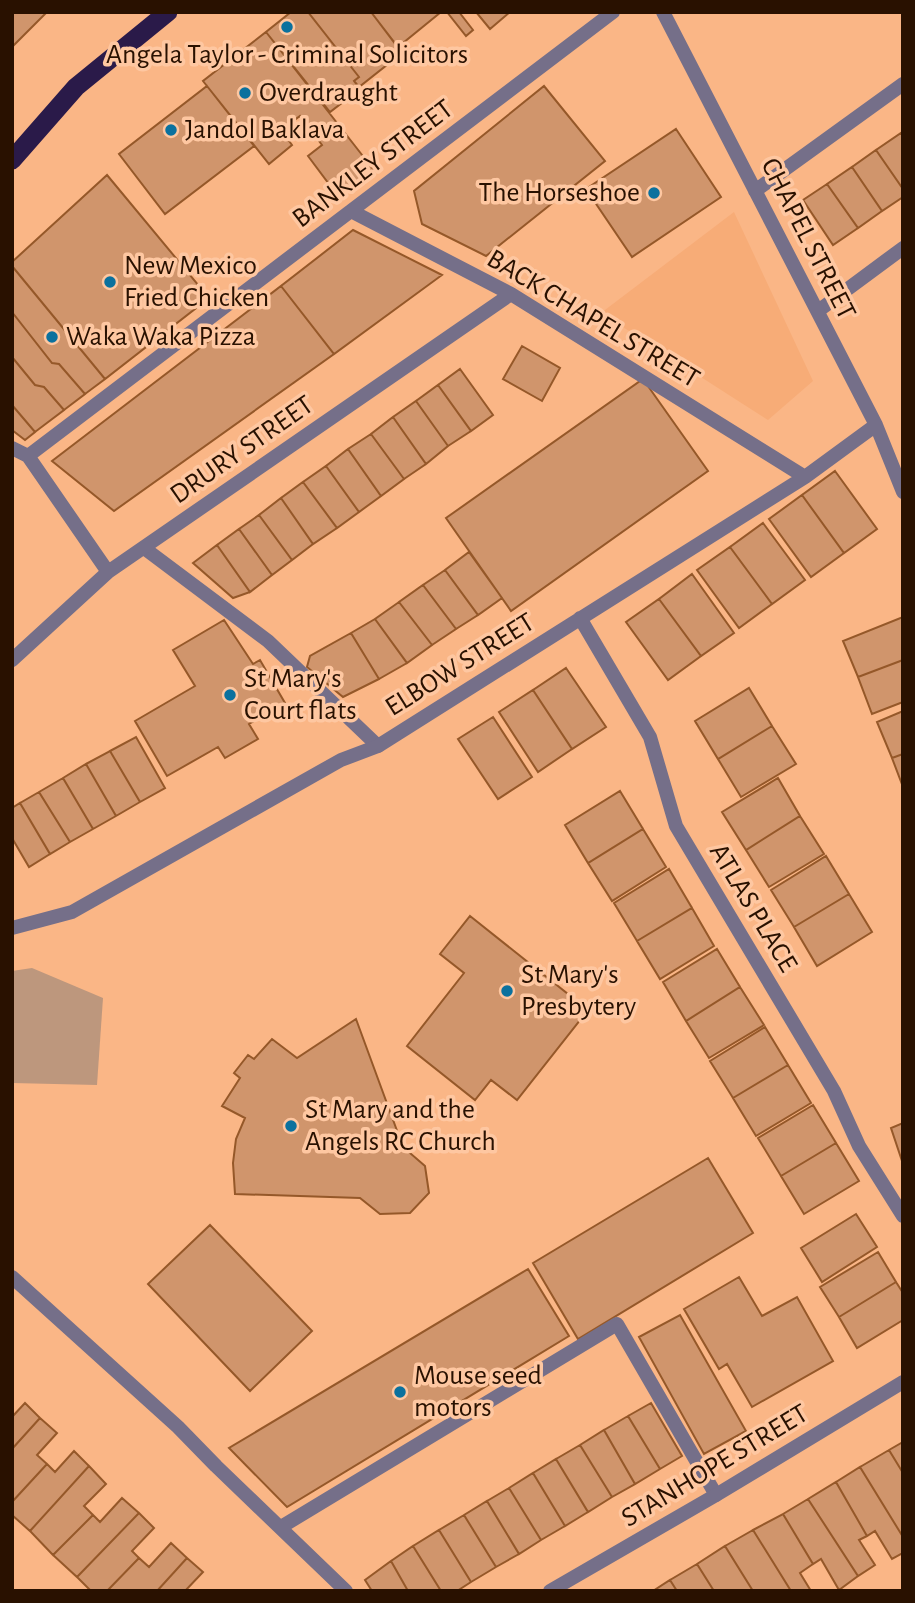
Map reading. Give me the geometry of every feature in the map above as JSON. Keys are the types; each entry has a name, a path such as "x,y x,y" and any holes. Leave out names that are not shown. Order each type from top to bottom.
{"highway":[{"path":"12,160 76,87 168,12"}],"street":[{"name":"BANKLEY STREET","path":"29,456 613,12"},
{"name":"CHAPEL STREET","path":"663,12 876,425 903,492"},
{"path":"755,191 903,84"},
{"name":"BACK CHAPEL STREET","path":"351,211 511,295 805,477"},
{"path":"818,311 903,248"},
{"name":"DRURY STREET","path":"12,660 108,572 511,295"},
{"name":"ELBOW STREET","path":"12,928 72,912 341,760 378,746 805,477 876,425"},
{"path":"12,448 29,456 108,572"},
{"path":"144,548 268,641 378,746"},
{"name":"ATLAS PLACE","path":"580,618 650,737 676,826 834,1091 859,1146 903,1216"},
{"path":"12,1277 178,1427 346,1591"},
{"path":"281,1527 617,1324 716,1495"},
{"name":"STANHOPE STREET","path":"551,1591 903,1382"}],"shaded area":[{"path":"734,212 813,381 768,420 601,313"},
{"path":"32,968 103,998 97,1085 12,1083 12,971"}],"building":[{"path":"12,12 47,12 12,47"},
{"path":"291,12 308,12 359,77 354,81 360,89 330,112 266,32"},
{"path":"308,12 371,12 402,53 359,87 354,81 359,77"},
{"path":"371,12 441,12 398,47"},
{"path":"447,12 459,12 473,30 466,36"},
{"path":"476,12 510,12 490,29"},
{"path":"266,32 373,169 338,196 308,156 322,145 300,116 281,130 292,145 269,164 203,81"},
{"path":"207,86 254,146 165,214 119,154"},
{"path":"544,86 605,161 486,256 422,224 414,191"},
{"name":"The Horseshoe","path":"676,129 721,197 632,257 586,189"},
{"path":"901,133 903,136 903,189 876,150"},
{"path":"876,150 903,189 903,197 882,211 852,167"},
{"path":"852,167 882,211 858,228 827,184"},
{"name":"New Mexico Fried Chicken","path":"107,175 209,298 105,379 12,266 12,262"},
{"path":"827,184 858,228 833,245 803,200"},
{"path":"353,230 442,275 334,354 281,286"},
{"name":"Waka Waka Pizza","path":"12,266 105,379 85,394 59,364 52,363 12,312"},
{"path":"281,286 334,354 114,511 52,461"},
{"path":"12,312 52,363 59,364 85,394 64,410 44,387 35,385 12,357"},
{"path":"522,346 560,368 542,401 503,379"},
{"path":"12,357 35,385 44,387 64,410 35,432 12,405"},
{"path":"460,369 493,415 471,431 438,385"},
{"path":"643,379 708,471 511,611 446,518"},
{"path":"438,385 471,431 448,446 416,401"},
{"path":"416,401 448,446 426,464 393,417"},
{"path":"12,405 35,432 25,440 12,430"},
{"path":"393,417 426,464 404,479 371,434"},
{"path":"371,434 404,479 381,496 348,449"},
{"path":"348,449 381,496 359,512 326,466"},
{"path":"326,466 359,512 337,528 303,482"},
{"path":"835,471 877,529 844,553 802,495"},
{"path":"303,482 337,528 313,544 281,498"},
{"path":"802,495 844,553 811,577 769,519"},
{"path":"281,498 313,544 292,560 259,515"},
{"path":"259,515 292,560 272,575 239,529"},
{"path":"763,523 805,580 772,604 730,547"},
{"path":"239,529 272,575 250,592 217,545"},
{"path":"217,545 250,592 233,598 193,563"},
{"path":"730,547 772,604 739,628 697,570"},
{"path":"469,552 502,598 478,615 445,570"},
{"path":"445,570 478,615 456,629 423,585"},
{"path":"692,574 734,633 701,656 659,599"},
{"path":"423,585 456,629 432,645 399,602"},
{"path":"659,599 701,656 668,680 626,622"},
{"path":"399,602 432,645 407,663 375,619"},
{"path":"903,617 903,660 858,677 843,641"},
{"path":"375,619 407,663 379,679 351,633"},
{"name":"St Mary's Court flats","path":"224,620 253,664 260,660 285,703 249,724 258,739 225,758 218,747 167,776 135,721 195,686 173,650"},
{"path":"351,633 379,679 343,697 307,667 310,656"},
{"path":"903,660 903,702 872,714 858,677"},
{"path":"566,668 606,727 572,749 533,690"},
{"path":"749,688 772,726 718,759 695,721"},
{"path":"533,690 572,749 538,772 499,712"},
{"path":"903,711 903,754 892,758 877,722"},
{"path":"493,717 532,777 498,799 458,739"},
{"path":"772,726 796,764 741,797 718,759"},
{"path":"136,737 165,788 140,802 110,751"},
{"path":"110,751 140,802 116,816 86,764"},
{"path":"903,754 903,787 892,758"},
{"path":"86,764 116,816 93,829 63,778"},
{"path":"63,778 93,829 70,842 39,792"},
{"path":"778,778 800,816 746,850 722,812"},
{"path":"620,791 643,829 588,863 565,825"},
{"path":"39,792 70,842 50,854 20,803"},
{"path":"20,803 50,854 29,867 12,838 12,808"},
{"path":"800,816 824,854 769,887 746,850"},
{"path":"643,829 666,867 612,901 588,863"},
{"path":"826,856 849,894 794,927 771,890"},
{"path":"669,869 692,908 637,941 614,903"},
{"path":"849,894 872,932 817,966 794,927"},
{"path":"692,908 714,946 660,979 637,941"},
{"name":"St Mary's Presbytery","path":"470,916 588,1010 517,1100 491,1080 475,1100 407,1046 464,973 440,954"},
{"path":"717,949 740,987 686,1021 663,982"},
{"path":"740,987 764,1025 709,1058 686,1021"},
{"path":"356,1019 403,1147 425,1166 429,1193 410,1213 380,1214 360,1198 235,1194 233,1163 236,1139 245,1118 222,1106 240,1078 234,1073 248,1055 254,1059 272,1039 297,1058"},
{"path":"765,1027 788,1065 733,1098 710,1061"},
{"path":"788,1065 811,1103 756,1136 733,1098"},
{"path":"813,1105 836,1143 781,1176 758,1138"},
{"path":"903,1123 903,1164 891,1128"},
{"path":"836,1143 859,1181 804,1214 781,1176"},
{"path":"708,1158 753,1233 578,1339 533,1263"},
{"path":"856,1214 877,1247 822,1282 801,1248"},
{"path":"210,1225 312,1331 250,1391 148,1284"},
{"path":"878,1252 896,1282 839,1317 820,1287"},
{"name":"Mouse seed motors","path":"528,1269 569,1336 287,1507 229,1448"},
{"path":"739,1277 762,1316 797,1297 833,1361 752,1407 727,1364 719,1369 684,1309"},
{"path":"896,1282 903,1293 903,1320 857,1348 839,1317"},
{"path":"680,1315 746,1431 704,1454 639,1337"},
{"path":"25,1403 40,1418 12,1449 12,1417"},
{"path":"651,1403 682,1456 660,1469 628,1416"},
{"path":"628,1416 660,1469 635,1484 604,1430"},
{"path":"40,1418 57,1433 37,1455 47,1464 12,1502 12,1449"},
{"path":"604,1430 635,1484 612,1497 580,1445"},
{"path":"903,1442 903,1473 889,1450"},
{"path":"580,1445 612,1497 588,1512 556,1459"},
{"path":"889,1450 903,1473 903,1537 860,1467"},
{"path":"74,1451 89,1466 30,1531 12,1515 12,1502 47,1464 55,1472"},
{"path":"556,1459 588,1512 565,1526 533,1473"},
{"path":"89,1466 106,1484 84,1506 93,1515 53,1555 30,1531"},
{"path":"860,1467 903,1537 903,1553 892,1559 875,1531 867,1536 836,1482"},
{"path":"533,1473 565,1526 541,1540 509,1488"},
{"path":"836,1482 867,1536 859,1540 875,1565 858,1576 808,1499"},
{"path":"509,1488 541,1540 519,1554 487,1501"},
{"path":"122,1498 139,1513 77,1577 53,1555 93,1515 100,1522"},
{"path":"808,1499 858,1576 839,1590 821,1559 813,1564 783,1514"},
{"path":"487,1501 519,1554 496,1567 464,1515"},
{"path":"139,1513 154,1528 132,1551 139,1558 107,1591 91,1591 77,1577"},
{"path":"783,1514 813,1564 800,1573 811,1591 791,1591 753,1530"},
{"path":"464,1515 496,1567 471,1582 439,1530"},
{"path":"439,1530 471,1582 457,1591 441,1591 413,1546"},
{"path":"753,1530 791,1591 753,1591 725,1546"},
{"path":"171,1543 187,1558 157,1591 107,1591 139,1558 149,1567"},
{"path":"413,1546 441,1591 408,1591 391,1561"},
{"path":"725,1546 753,1591 714,1591 697,1564"},
{"path":"187,1558 203,1572 185,1591 157,1591"},
{"path":"391,1561 408,1591 372,1591 365,1580"},
{"path":"697,1564 714,1591 677,1591 670,1580"},
{"path":"670,1580 677,1591 653,1591"}],"place":[{"name":"Angela Taylor - Criminal Solicitors","path":"287,27"},
{"name":"Overdraught","path":"245,93"},
{"name":"Jandol Baklava","path":"171,130"},
{"name":"The Horseshoe","path":"654,193"},
{"name":"New Mexico Fried Chicken","path":"110,282"},
{"name":"Waka Waka Pizza","path":"52,337"},
{"name":"St Mary's Court flats","path":"230,695"},
{"name":"St Mary's Presbytery","path":"507,991"},
{"name":"St Mary and the Angels RC Church","path":"291,1126"},
{"name":"Mouse seed motors","path":"400,1392"}]}
